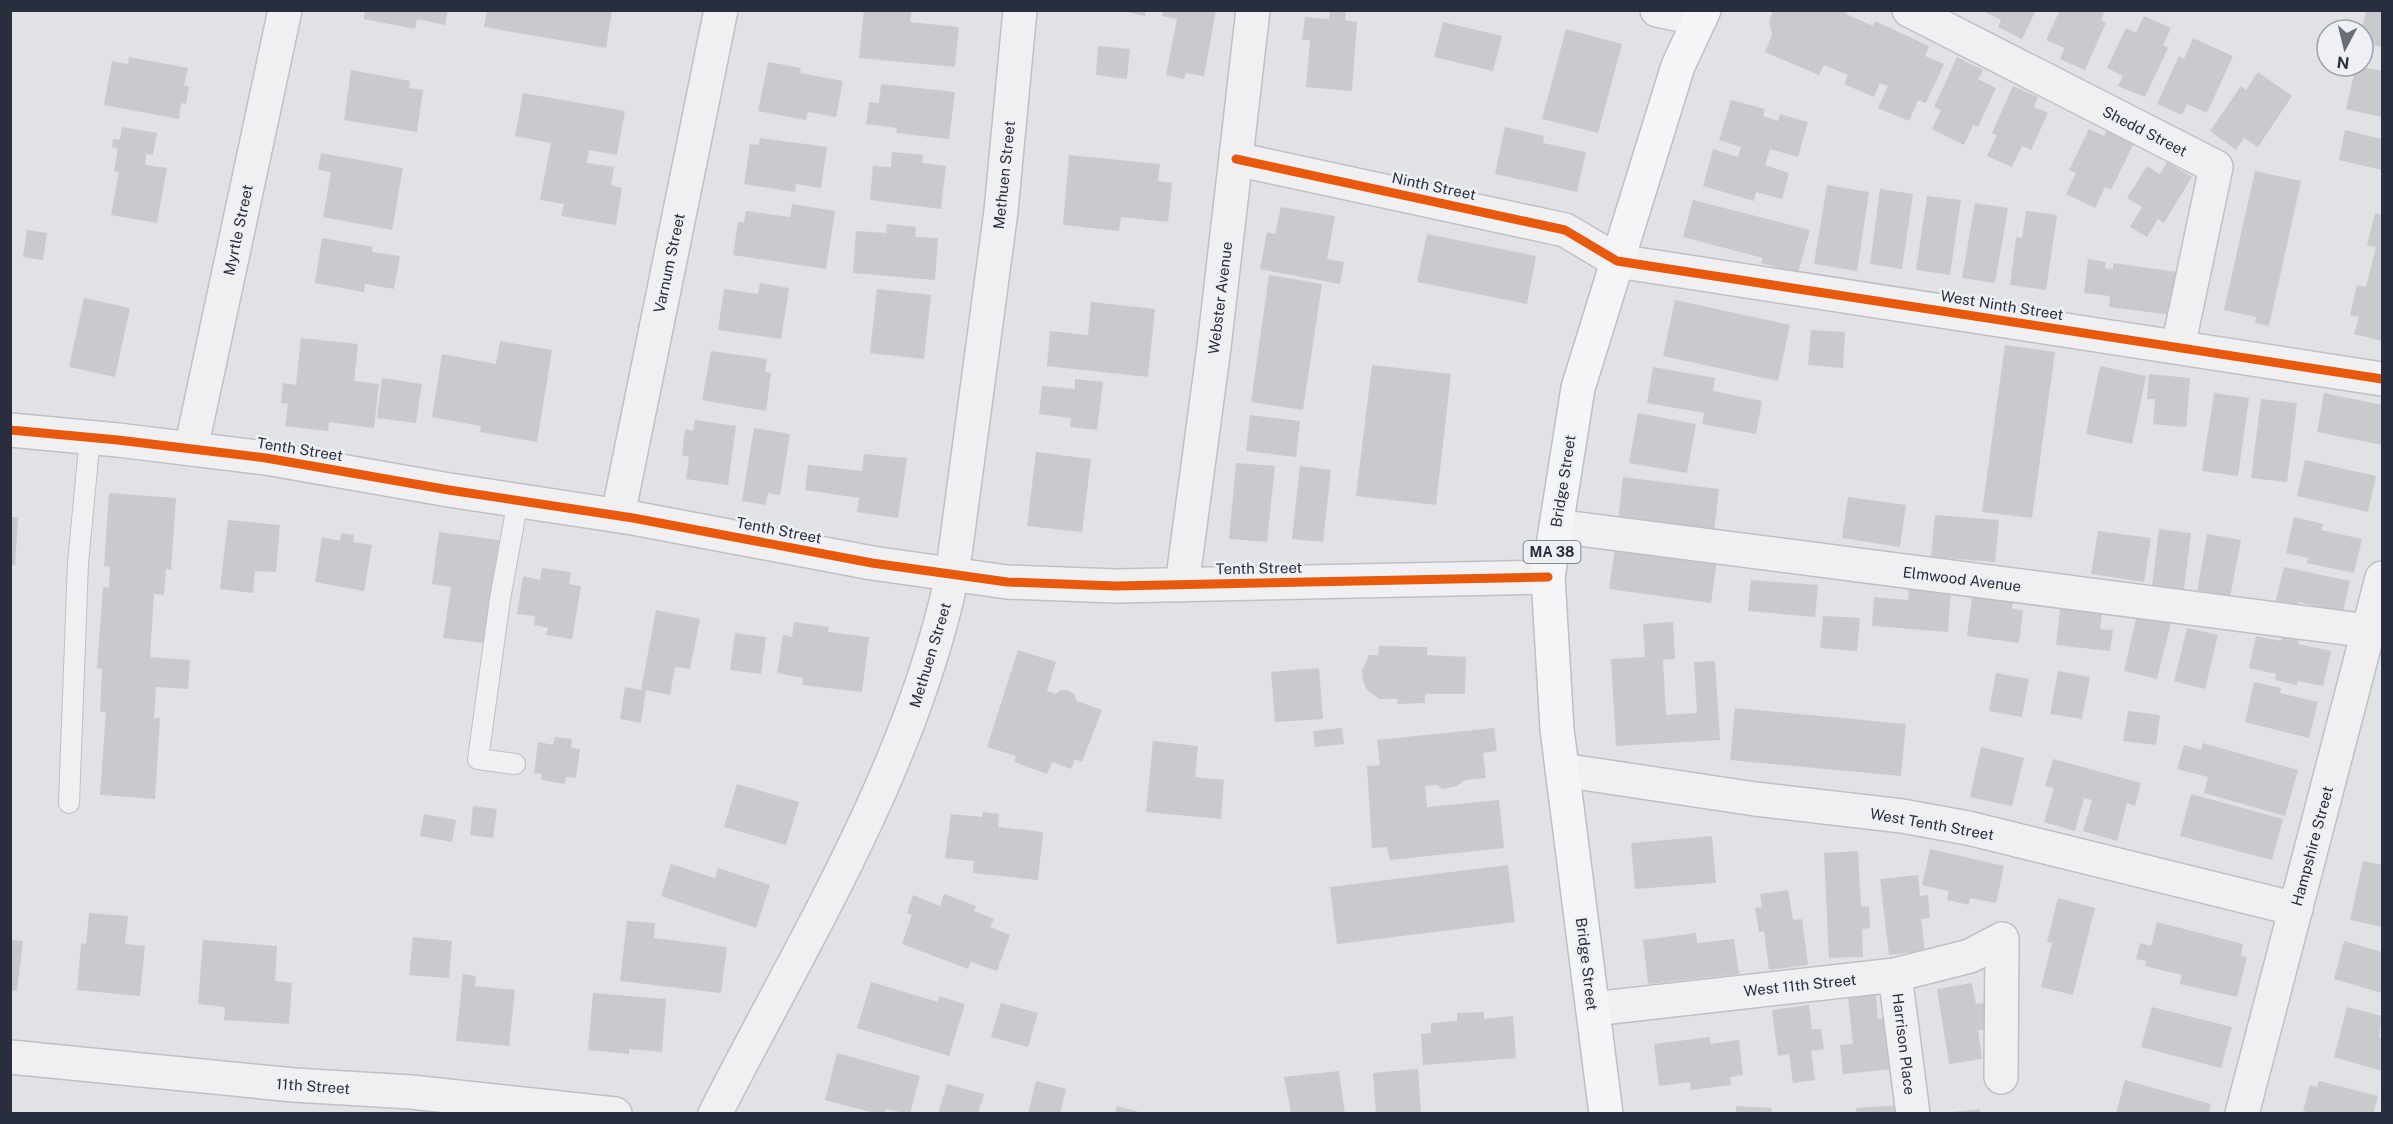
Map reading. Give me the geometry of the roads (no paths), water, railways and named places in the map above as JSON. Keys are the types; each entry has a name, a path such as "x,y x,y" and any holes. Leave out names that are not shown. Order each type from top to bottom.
{"main road":[{"name":"Bridge Street","path":"1606,1113 1557,729 1548,577 1578,388 1678,66 1702,15"}],"street":[{"name":"Myrtle Street","path":"191,449 285,10"},
{"name":"Varnum Street","path":"618,516 721,10"},
{"name":"Methuen Street","path":"715,1113 825,904 890,771 940,629 952,576 1001,211 1020,10"},
{"name":"Webster Avenue","path":"1182,585 1213,359 1253,10"},
{"path":"1657,10 1702,15"},
{"name":"Shedd Street","path":"1910,10 2216,167 2178,347"},
{"name":"Ninth Street","path":"1236,159 1565,230 1617,261"},
{"name":"West Ninth Street","path":"1617,261 2382,379"},
{"name":"Tenth Street","path":"10,430 266,458 618,516 952,576 1007,582 1116,586 1548,577"},
{"name":"Elmwood Avenue","path":"1556,526 2369,631"},
{"name":"Hampshire Street","path":"2242,1113 2382,578"},
{"name":"West Tenth Street","path":"1562,770 1755,799 1902,816 1968,828 2296,909"},
{"name":"West 11th Street","path":"1593,1009 1895,975 1970,956 2002,939 2001,1077"},
{"name":"Harrison Place","path":"1895,975 1913,1113"},
{"name":"11th Street","path":"10,1057 294,1085 411,1092 615,1113"}],"lane":[{"path":"69,803 78,563 90,437"},
{"path":"515,764 478,759 498,609 518,500"}]}
